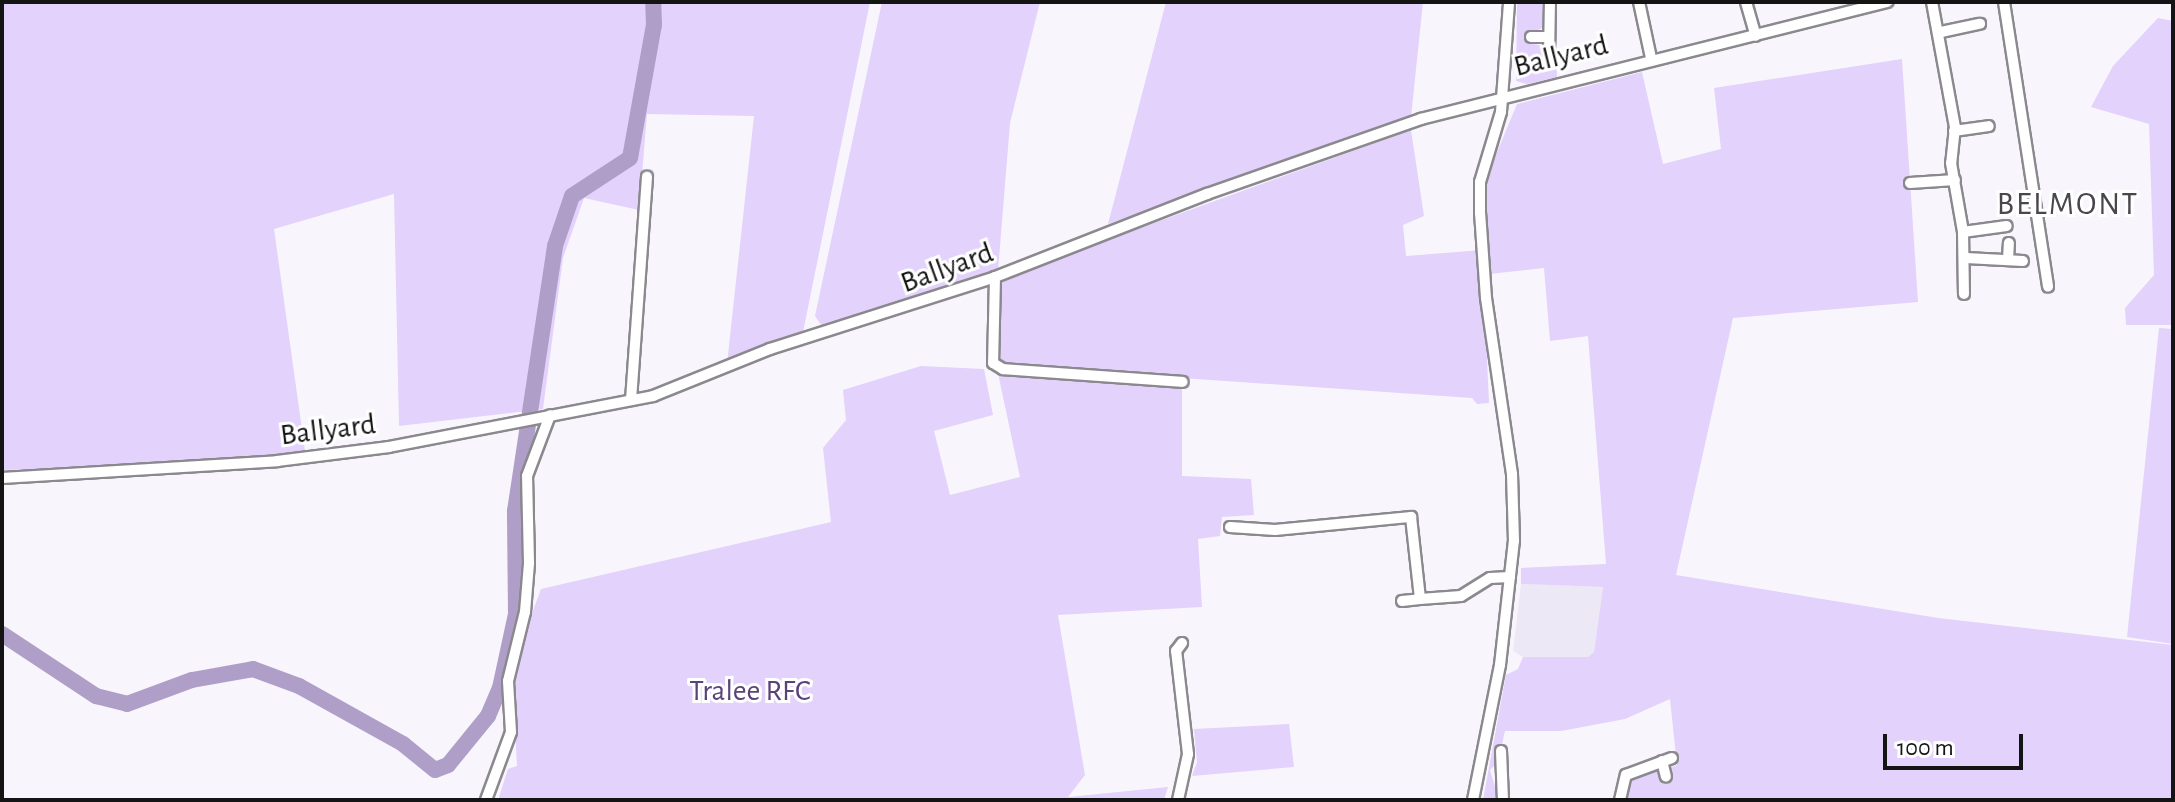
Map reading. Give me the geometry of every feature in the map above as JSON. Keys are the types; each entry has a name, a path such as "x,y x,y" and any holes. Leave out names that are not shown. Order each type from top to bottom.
{"street":[{"path":"1473,800 1500,665 1510,577 1512,474 1486,298 1480,213 1480,182 1503,95 1509,2"},
{"path":"1549,57 1546,37 1550,2"},
{"path":"1639,2 1651,58"},
{"path":"1746,2 1756,36"},
{"path":"1932,2 1941,32 1954,131 1955,180 1966,258 1964,294"},
{"path":"2004,2 2048,287"},
{"name":"Ballyard","path":"2,478 277,461 631,400 995,277 1207,194 1503,95 1651,58 1756,36 1881,3"},
{"path":"1941,32 1980,24"},
{"path":"1531,37 1546,37"},
{"path":"1954,131 1989,126"},
{"path":"631,400 647,177"},
{"path":"1910,183 1955,180"},
{"path":"1963,232 2007,226"},
{"path":"2008,260 2009,243"},
{"path":"1966,258 2023,261"},
{"path":"995,277 993,363 1003,369 1183,382"},
{"path":"486,800 511,732 508,681 525,612 529,563 527,476 545,416"},
{"path":"1230,527 1275,530 1411,517 1420,599"},
{"path":"1402,601 1461,596 1490,578 1510,577"},
{"path":"1178,800 1188,754 1176,651 1182,643"},
{"path":"1501,751 1503,800"},
{"path":"1620,800 1626,775 1667,759 1666,777"}],"shaded area":[{"path":"1521,584 1603,587 1594,652 1588,657 1523,657 1513,651"}],"green space":[{"path":"2,2 870,2 803,332 727,364 754,116 647,114 639,210 584,198 563,258 543,409 399,426 394,194 274,229 305,451 277,461 2,470"},
{"path":"882,2 1040,2 1010,123 998,271 824,329 815,316"},
{"path":"1166,2 1423,2 1411,117 1108,224"},
{"path":"1517,2 1544,2 1542,28 1528,35 1529,43 1543,46 1548,62 1556,60 1557,77 1527,84 1516,81"},
{"path":"2158,18 2173,21 2173,325 2126,325 2125,308 2154,275 2149,124 2091,107 2113,66"},
{"path":"1902,59 1918,302 1733,318 1676,575 1938,618 2173,645 2173,800 1626,800 1626,786 1634,776 1656,770 1661,771 1664,783 1672,780 1670,768 1677,765 1670,699 1625,719 1561,731 1505,731 1498,762 1490,770 1499,800 1483,800 1506,675 1518,669 1523,657 1588,657 1594,652 1603,587 1521,584 1521,568 1606,564 1588,336 1550,341 1544,268 1489,274 1485,181 1517,104 1642,72 1663,164 1721,149 1714,88"},
{"name":"Tralee RFC","path":"1411,130 1424,216 1403,225 1406,256 1482,250 1489,403 1477,404 1472,398 1182,378 1182,476 1251,479 1254,515 1222,517 1220,536 1198,539 1202,607 1058,615 1085,775 1068,797 1168,787 1164,800 498,800 508,769 517,766 512,668 541,589 831,522 823,448 846,420 843,390 921,366 984,369 993,415 934,431 950,495 1020,477 996,364 994,281"},
{"path":"2159,328 2173,329 2173,644 2127,637"},
{"path":"1289,724 1294,767 1192,776 1197,762 1194,729"}],"waterway":[{"path":"2,634 96,696 127,704 192,680 253,669 299,686 403,744 435,770 448,765 488,716 500,688 516,614 515,511 555,246 572,196 630,158 654,25 653,2"}],"district":[{"name":"BELMONT","path":"2068,204"}]}
